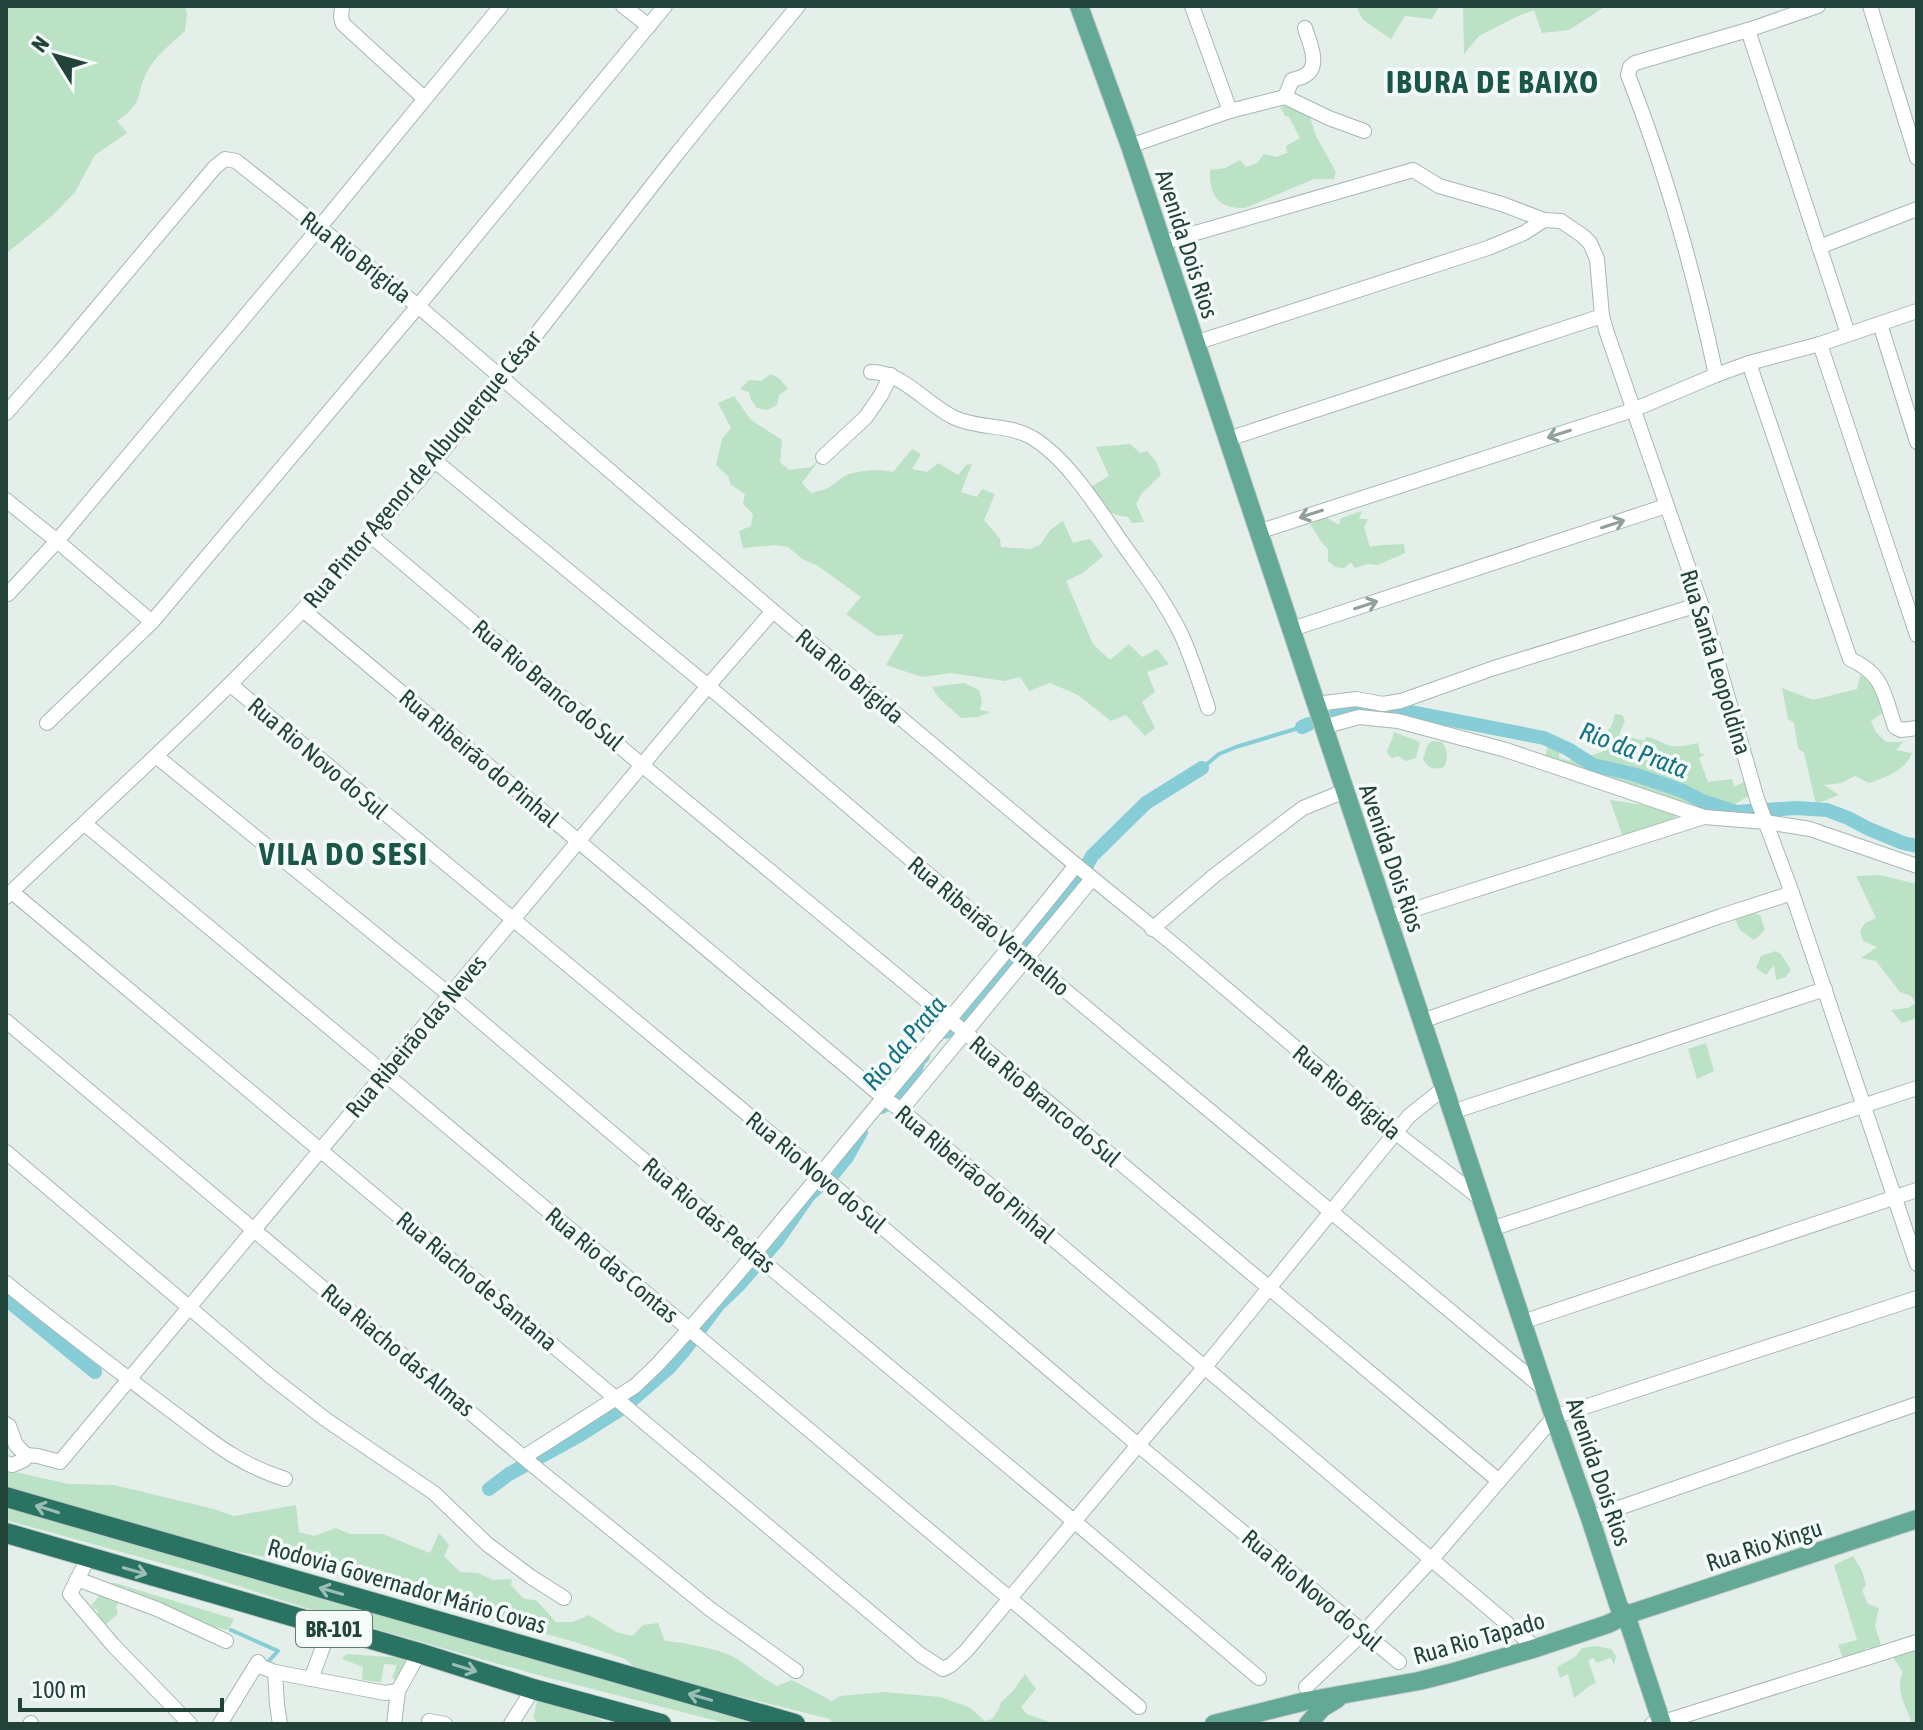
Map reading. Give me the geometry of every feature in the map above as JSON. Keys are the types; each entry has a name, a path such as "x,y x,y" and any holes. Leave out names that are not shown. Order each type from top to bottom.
{"highway":[{"name":"Rodovia Governador Mário Covas","path":"6,1497 795,1724"},
{"name":"BR-101","path":"6,1533 661,1724"}],"main road":[{"name":"Avenida Dois Rios","path":"1079,6 1130,146 1554,1417 1619,1607 1626,1615 1659,1723"},
{"name":"Rua Rio Xingu","path":"1626,1615 1917,1519"},
{"name":"Rua Rio Tapado","path":"1214,1724 1306,1701 1423,1680 1536,1648 1626,1615"},
{"name":"Rua Rio Tapado","path":"1308,1724 1322,1708 1342,1695"}],"street":[{"path":"342,6 343,24 424,98"},
{"path":"8,594 57,541 501,6"},
{"path":"623,6 649,26"},
{"path":"47,723 152,622 665,6"},
{"name":"Rua Pintor Agenor de Albuquerque César","path":"9,894 231,685 370,535 435,461 678,152 798,6"},
{"path":"1192,6 1230,111"},
{"path":"1716,375 1676,210 1628,75 1630,67 1818,6"},
{"path":"1870,6 1917,158"},
{"path":"1285,97 1292,80 1308,74 1314,67 1305,28"},
{"path":"1748,30 1848,334"},
{"path":"1130,146 1230,111 1285,97 1364,131"},
{"name":"Rua Rio Brígida","path":"6,413 219,163 228,159 236,161 418,306 1076,866 1396,1133 1481,1199"},
{"name":"Rua Santa Leopoldina","path":"1161,243 1413,170 1439,186 1544,220 1564,222 1590,243 1597,259 1602,316 1701,604 1758,801 1917,1264"},
{"path":"1819,247 1917,209"},
{"path":"1195,343 1488,248 1524,233 1544,220"},
{"path":"1258,532 1633,410 1749,363 1820,344 1917,311"},
{"path":"1228,439 1602,316"},
{"path":"1880,324 1917,442"},
{"path":"1820,344 1917,635"},
{"path":"1749,363 1850,659 1874,674 1882,686 1895,727 1901,730 1917,728"},
{"path":"871,372 891,375 958,419 1020,432 1039,442 1056,457 1089,495 1140,566 1173,619 1191,658 1208,708"},
{"path":"823,457 869,413 891,375"},
{"name":"Rua Ribeirão Vermelho","path":"435,461 708,686 1020,953 1545,1389"},
{"path":"6,500 152,622"},
{"path":"1292,629 1666,506"},
{"name":"Rua Rio Branco do Sul","path":"370,535 1499,1481"},
{"path":"1316,704 1356,699 1383,704 1401,701 1494,668 1701,604"},
{"name":"Rua Ribeirão do Pinhal","path":"303,610 900,1109 1536,1648"},
{"name":"Rua Ribeirão das Neves","path":"26,1455 60,1462 773,611"},
{"name":"Rua Rio Novo do Sul","path":"231,685 1399,1662"},
{"path":"1323,727 1359,717 1398,721 1506,750 1704,817 1765,819 1823,833 1917,866"},
{"name":"Rua Rio das Pedras","path":"156,756 451,996 1259,1678"},
{"path":"1152,929 1215,875 1303,808 1345,791"},
{"path":"1387,918 1704,817"},
{"name":"Rua Rio das Contas","path":"85,824 1139,1707"},
{"path":"1020,953 1076,866"},
{"path":"528,1461 621,1401 693,1334 825,1180 884,1098 957,1026 1091,878"},
{"path":"1422,1021 1792,893"},
{"name":"Rua Riacho de Santana","path":"9,894 621,1401 921,1655 943,1669 957,1661 1010,1600"},
{"path":"1452,1112 1825,989"},
{"name":"Rua Riacho das Almas","path":"6,1021 528,1461 710,1609 796,1671"},
{"path":"900,1109 957,1026"},
{"path":"1010,1600 1396,1133 1417,1109 1444,1088"},
{"path":"1491,1229 1917,1088"},
{"path":"6,1152 270,1376 325,1419 434,1493 487,1544 564,1598"},
{"path":"1522,1322 1917,1190"},
{"path":"6,1283 128,1380 228,1453 249,1466 285,1479"},
{"path":"1306,1687 1363,1633 1432,1559 1554,1417 1917,1298"},
{"path":"1590,1518 1917,1404"},
{"path":"6,1424 16,1445 26,1455 24,1460 12,1465 6,1463"},
{"path":"85,1556 84,1566 70,1594 113,1645 190,1724"},
{"path":"77,1579 157,1609 226,1641"},
{"path":"311,1679 330,1628"},
{"path":"1659,1723 1917,1642"},
{"path":"394,1724 398,1691 419,1653"},
{"path":"266,1668 385,1693 398,1691"},
{"path":"220,1724 266,1668"},
{"path":"266,1668 280,1724"},
{"path":"511,1724 533,1689"},
{"path":"429,1721 445,1724"}],"green space":[{"path":"6,6 185,6 187,14 185,31 153,63 133,108 117,121 127,133 95,155 75,192 6,256"},
{"path":"1358,6 1439,6 1432,19 1405,16 1391,39 1363,20"},
{"path":"1459,6 1606,6 1569,30 1542,33 1534,10 1479,36 1464,54 1463,8"},
{"path":"1291,103 1308,111 1316,136 1336,172 1334,179 1314,179 1245,208 1222,203 1211,187 1210,170 1225,168 1240,160 1246,167 1257,163 1264,154 1276,157 1287,153 1286,146 1300,138 1280,107"},
{"path":"771,374 788,389 779,395 777,405 767,410 757,408 749,392 740,389 749,380 761,381"},
{"path":"734,396 751,420 782,440 780,462 789,470 811,467 819,460 802,483 811,493 828,488 852,473 870,470 893,472 912,449 921,454 912,469 927,472 938,463 958,475 966,465 972,464 961,492 977,497 982,489 995,494 984,520 1000,539 1001,547 1030,549 1040,545 1050,530 1063,521 1073,543 1090,539 1103,556 1083,573 1066,581 1093,644 1110,660 1129,644 1142,657 1157,649 1169,664 1147,672 1155,692 1142,702 1155,728 1145,736 1126,715 1111,721 1078,695 1050,683 1029,691 1020,677 1004,681 951,673 922,677 886,665 904,634 877,636 846,614 861,597 788,547 743,548 739,531 751,526 753,514 743,504 745,494 731,485 728,476 716,465 722,439 731,428 718,403"},
{"path":"1130,444 1140,453 1147,451 1156,461 1161,475 1142,493 1136,504 1144,522 1132,523 1128,517 1109,512 1090,487 1109,476 1096,447"},
{"path":"1362,511 1359,519 1368,519 1364,527 1370,547 1404,544 1405,553 1378,565 1355,568 1351,562 1344,568 1335,567 1328,561 1328,549 1310,525 1324,516 1339,525 1341,518"},
{"path":"1860,675 1877,681 1884,712 1871,721 1876,732 1886,742 1903,742 1896,750 1912,753 1900,769 1875,781 1869,783 1855,776 1841,783 1824,785 1839,795 1816,804 1804,753 1798,748 1794,723 1788,719 1782,688 1813,700 1857,689"},
{"path":"964,683 979,690 982,701 980,710 991,712 961,718 938,697 932,687"},
{"path":"1615,714 1622,715 1625,720 1616,743 1630,737 1644,741 1646,737 1673,746 1698,743 1700,753 1705,754 1699,758 1708,782 1732,779 1734,787 1744,782 1752,794 1725,814 1712,813 1596,777 1594,771 1590,770 1587,774 1545,758 1548,745 1560,749 1559,758 1570,761 1575,749 1588,756 1602,752"},
{"path":"1394,732 1420,742 1416,758 1406,761 1398,756 1392,758 1387,753"},
{"path":"1432,741 1442,742 1445,748 1447,757 1444,767 1432,768 1423,759"},
{"path":"1610,800 1675,810 1678,815 1623,837"},
{"path":"1879,875 1917,884 1917,1018 1902,1023 1891,1010 1908,1008 1916,1003 1911,996 1900,992 1876,961 1861,958 1877,947 1863,941 1860,931 1865,923 1876,918 1856,876"},
{"path":"1742,910 1760,915 1765,930 1754,940 1740,930 1735,919"},
{"path":"1776,951 1791,970 1786,977 1776,980 1774,965 1766,975 1756,968 1761,956"},
{"path":"1706,1043 1714,1071 1697,1079 1688,1049"},
{"path":"6,1470 69,1484 114,1485 234,1516 296,1505 299,1532 314,1536 336,1528 350,1534 383,1534 430,1553 439,1533 449,1545 444,1556 460,1572 478,1573 493,1580 512,1579 511,1585 524,1599 536,1600 556,1622 573,1622 589,1615 616,1632 632,1636 643,1625 658,1623 665,1641 727,1654 777,1686 792,1680 832,1701 840,1696 885,1692 940,1697 969,1707 985,1721 992,1719 1001,1702 1025,1674 1036,1689 1021,1707 1027,1714 1050,1724 833,1724 830,1719 639,1671 625,1659 575,1642 284,1561 176,1539 6,1490"},
{"path":"6,1505 772,1724 729,1724 534,1674 335,1617 197,1573 6,1520"},
{"path":"1853,1556 1862,1571 1866,1585 1862,1590 1868,1604 1879,1608 1875,1626 1881,1645 1880,1650 1867,1648 1849,1661 1842,1656 1838,1645 1857,1640 1834,1565"},
{"path":"111,1583 234,1619 228,1630 210,1626 133,1596 127,1588 116,1588"},
{"path":"100,1595 121,1598 116,1607 118,1614 106,1624 98,1619 98,1611 91,1606"},
{"path":"1595,1646 1611,1649 1616,1656 1614,1665 1611,1658 1596,1663 1594,1658 1588,1660 1596,1683 1574,1698 1568,1674 1560,1678 1557,1667 1575,1657 1582,1648"},
{"path":"1914,1650 1917,1657 1917,1724 1912,1724 1902,1698 1900,1686 1903,1672 1892,1656"},
{"path":"346,1654 406,1658 410,1677 398,1681 392,1678 397,1665 384,1664 381,1682 362,1679 363,1667 342,1659"},
{"path":"538,1697 612,1724 539,1724 533,1718"}],"waterway":[{"name":"Rio da Prata","path":"1332,717 1370,704 1544,738 1593,765 1633,774 1736,812 1796,808 1827,810 1903,843 1917,846"},
{"name":"Rio da Prata","path":"1302,727 1309,724"},
{"name":"Rio da Prata","path":"1202,768 1219,754 1236,747 1302,727"},
{"name":"Rio da Prata","path":"946,1032 1078,882 1092,856 1146,803 1202,768"},
{"name":"Rio da Prata","path":"882,1107 912,1080 923,1056"},
{"name":"Rio da Prata","path":"489,1489 509,1474 624,1407 669,1368 718,1305 777,1241 809,1195 834,1173 861,1132"},
{"name":"Rio da Prata","path":"6,1299 95,1372"},
{"path":"231,1630 278,1651 266,1664"}],"district":[{"name":"IBURA DE BAIXO","path":"1493,81"},
{"name":"VILA DO SESI","path":"344,853"}]}
